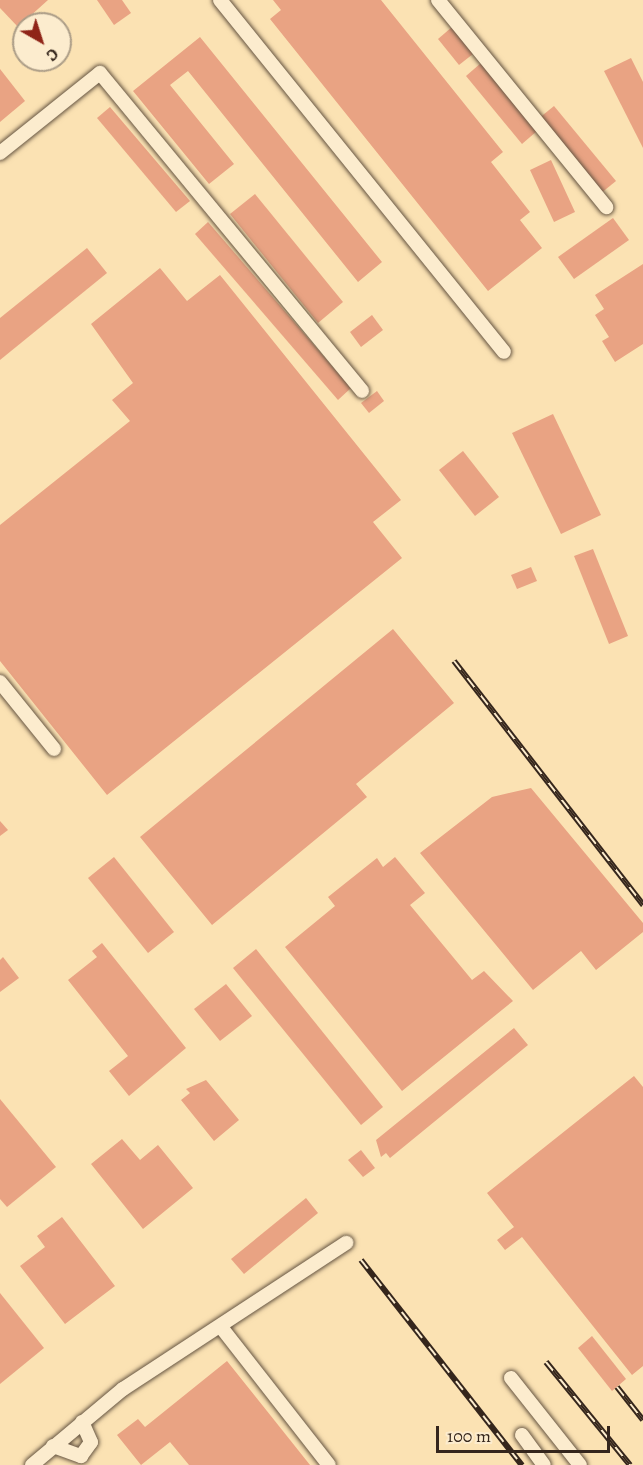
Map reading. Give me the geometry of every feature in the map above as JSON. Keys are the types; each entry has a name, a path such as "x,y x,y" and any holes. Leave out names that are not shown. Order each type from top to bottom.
{"lane":[{"path":"220,0 504,352"},
{"path":"438,0 606,207"},
{"path":"0,153 100,73 362,391"},
{"path":"0,682 54,750"},
{"path":"32,1465 82,1422 346,1243"},
{"path":"220,1327 330,1465"},
{"path":"511,1378 580,1465"},
{"path":"52,1446 81,1456 91,1442 82,1422"},
{"path":"522,1435 544,1465"}],"building":[{"path":"0,0 48,0 35,12 12,12 12,21 0,8"},
{"path":"97,0 122,0 131,13 114,25"},
{"path":"273,0 381,0 503,152 491,162 530,212 520,220 542,248 488,291 270,19 281,10"},
{"path":"452,27 473,54 459,65 438,39"},
{"path":"200,37 382,262 358,282 188,71 170,85 234,164 209,184 133,91"},
{"path":"631,58 643,82 643,148 604,71"},
{"path":"481,63 537,131 522,144 466,76"},
{"path":"0,69 25,101 0,122"},
{"path":"554,106 616,181 600,194 538,119"},
{"path":"110,107 190,201 176,212 97,118"},
{"path":"551,160 575,212 554,222 530,170"},
{"path":"255,194 343,302 318,323 230,214"},
{"path":"613,218 629,240 574,279 558,257"},
{"path":"208,222 351,388 338,400 195,234"},
{"path":"87,248 107,273 0,360 0,318"},
{"path":"643,264 643,344 615,362 602,341 609,337 595,315 604,309 595,295"},
{"path":"160,268 187,301 220,275 401,500 373,522 402,558 107,795 0,661 0,525 130,421 112,400 133,383 91,324"},
{"path":"372,315 383,330 361,347 350,332"},
{"path":"377,391 384,401 369,413 361,403"},
{"path":"553,414 601,515 561,534 512,433"},
{"path":"463,451 499,497 475,516 439,470"},
{"path":"593,549 628,636 609,644 574,556"},
{"path":"531,567 537,581 517,589 511,575"},
{"path":"393,629 454,703 356,784 367,797 212,925 140,837"},
{"path":"531,788 643,923 643,932 596,970 581,951 533,990 420,853 492,797"},
{"path":"0,821 8,830 0,836"},
{"path":"114,857 174,932 148,953 88,878"},
{"path":"395,857 425,893 410,905 472,980 484,971 513,1001 402,1091 285,947 335,906 328,897 377,858 383,867"},
{"path":"102,943 186,1048 129,1096 109,1071 128,1056 68,980 97,957 92,951"},
{"path":"256,949 383,1107 361,1125 233,968"},
{"path":"3,957 19,978 0,992 0,960"},
{"path":"226,984 252,1016 220,1041 194,1009"},
{"path":"514,1028 528,1045 390,1158 386,1153 381,1157 376,1140"},
{"path":"634,1076 643,1087 643,1366 632,1375 522,1237 505,1250 497,1240 514,1227 487,1193"},
{"path":"206,1080 239,1120 214,1141 181,1100 190,1093 186,1089"},
{"path":"0,1099 56,1167 7,1207 0,1199"},
{"path":"122,1139 140,1160 158,1145 193,1188 143,1229 91,1164"},
{"path":"361,1150 375,1168 363,1177 348,1160"},
{"path":"306,1198 318,1213 244,1274 231,1259"},
{"path":"62,1217 115,1286 65,1324 20,1266 45,1247 37,1236"},
{"path":"0,1293 44,1348 0,1384"},
{"path":"592,1336 626,1379 612,1391 578,1348"},
{"path":"227,1361 310,1465 189,1465 170,1442 141,1465 117,1435 138,1419 145,1427"}],"railway":[{"path":"454,661 643,905"},
{"path":"361,1260 522,1465"},
{"path":"546,1362 630,1465"},
{"path":"617,1387 643,1420"}]}
